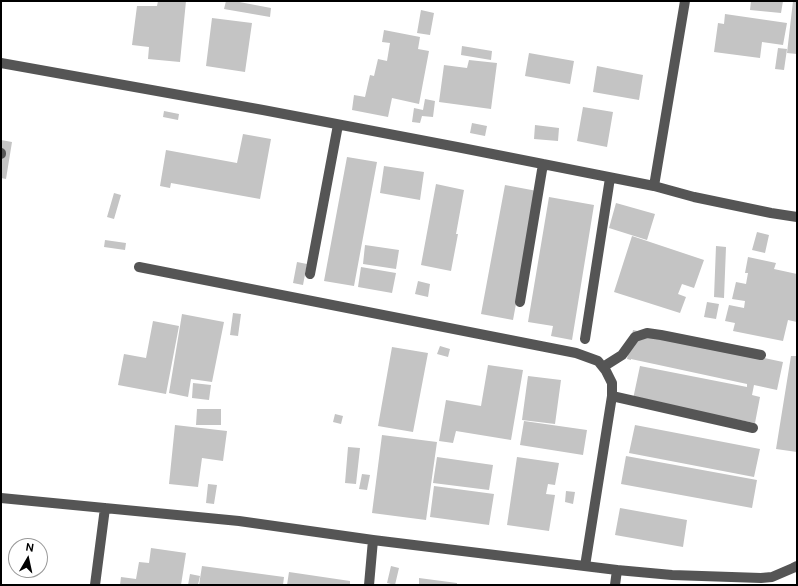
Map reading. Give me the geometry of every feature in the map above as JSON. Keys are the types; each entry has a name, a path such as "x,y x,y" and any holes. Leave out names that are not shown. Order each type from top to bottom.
{"street":[{"path":"654,186 685,1"},
{"path":"1,63 543,164 654,186 694,197 797,217"},
{"path":"310,274 338,125"},
{"path":"520,302 543,164"},
{"path":"585,339 610,178"},
{"path":"138,267 576,353 598,361 606,371 612,383 612,396 585,566"},
{"path":"603,367 622,355 635,337 647,333 761,354"},
{"path":"612,396 753,428"},
{"path":"1,498 239,521 373,540 617,570 672,575 761,578 773,581 797,566"},
{"path":"95,585 105,508"},
{"path":"369,585 373,540"},
{"path":"615,585 617,570"}],"building":[{"path":"158,1 186,1 180,62 148,59 149,47 132,45 137,6 157,6"},
{"path":"226,1 234,1 271,8 270,17 224,9"},
{"path":"751,1 783,1 781,13 750,10"},
{"path":"793,1 797,1 797,54 787,53"},
{"path":"421,10 434,13 430,35 417,33"},
{"path":"725,14 787,23 783,45 762,42 760,58 714,52 718,23 724,24"},
{"path":"212,18 252,23 245,72 206,66"},
{"path":"384,30 420,37 418,49 429,51 419,104 392,98 388,117 352,110 354,95 365,97 370,75 374,76 378,59 387,61 390,43 382,42"},
{"path":"462,46 492,51 491,60 461,55"},
{"path":"778,48 787,49 784,70 775,69"},
{"path":"529,53 574,61 570,84 525,76"},
{"path":"469,60 497,63 491,109 439,102 444,65 467,68"},
{"path":"597,66 643,75 639,100 593,92"},
{"path":"425,99 435,101 433,117 422,116 420,123 412,122 414,108 423,110"},
{"path":"583,107 613,112 607,147 577,141"},
{"path":"164,111 179,114 178,120 163,117"},
{"path":"472,123 487,126 485,136 470,133"},
{"path":"535,125 559,128 558,141 534,139"},
{"path":"243,134 271,139 260,199 171,183 170,188 160,186 166,150 237,163"},
{"path":"1,140 12,142 6,179 1,178"},
{"path":"347,157 377,162 354,286 324,281"},
{"path":"384,166 424,172 420,200 380,193"},
{"path":"436,184 464,190 451,271 421,265"},
{"path":"505,185 537,191 513,320 481,314"},
{"path":"114,193 121,195 114,219 107,217"},
{"path":"549,197 594,205 572,340 551,336 553,326 528,322"},
{"path":"616,203 655,214 647,240 609,228"},
{"path":"757,232 769,235 765,253 752,250"},
{"path":"632,236 704,260 694,288 682,284 678,294 686,297 680,313 614,292"},
{"path":"105,240 126,243 125,250 104,247"},
{"path":"365,245 399,250 396,269 363,264"},
{"path":"716,246 726,247 724,298 714,297"},
{"path":"748,257 776,263 774,269 797,274 797,322 788,320 783,341 733,331 735,323 725,321 729,305 744,308 745,301 732,299 736,282 746,284 748,273 745,273"},
{"path":"297,262 307,264 303,285 293,283"},
{"path":"361,267 396,273 392,293 358,287"},
{"path":"418,281 430,284 428,297 415,294"},
{"path":"707,302 719,304 716,319 704,317"},
{"path":"233,313 241,314 238,336 230,335"},
{"path":"182,314 224,322 212,382 191,379 188,397 169,393"},
{"path":"153,321 179,326 166,394 118,385 124,354 146,358"},
{"path":"633,330 783,362 777,390 754,385 752,395 760,397 755,423 633,399 640,366 747,387 747,384 627,359"},
{"path":"440,346 450,349 448,357 437,354"},
{"path":"392,347 428,353 413,432 378,426"},
{"path":"791,356 797,356 797,452 776,449"},
{"path":"488,365 523,370 511,440 456,431 453,443 439,441 446,400 481,406"},
{"path":"528,376 561,380 555,424 522,420"},
{"path":"193,383 211,385 209,400 192,398"},
{"path":"197,409 221,409 221,425 196,425"},
{"path":"335,414 343,416 341,424 333,422"},
{"path":"524,421 587,430 583,455 520,445"},
{"path":"175,425 227,431 223,461 202,458 198,487 169,484"},
{"path":"635,425 760,449 754,477 629,453"},
{"path":"382,435 437,442 426,520 372,513"},
{"path":"348,447 360,448 356,484 345,483"},
{"path":"626,456 757,480 752,508 621,484"},
{"path":"437,457 493,465 489,490 433,483"},
{"path":"517,457 559,463 555,485 548,484 546,494 555,495 549,531 507,525"},
{"path":"362,474 370,475 367,490 359,489"},
{"path":"208,484 217,485 214,504 206,503"},
{"path":"434,486 494,494 489,525 430,517"},
{"path":"566,491 575,492 573,504 565,502"},
{"path":"620,508 687,520 683,547 615,535"},
{"path":"151,548 186,553 181,585 120,585 121,577 136,579 139,562 149,563"},
{"path":"202,566 284,577 283,585 199,585"},
{"path":"391,566 399,568 395,585 387,583"},
{"path":"289,572 350,581 350,585 287,585"},
{"path":"190,574 200,576 198,585 188,585"},
{"path":"419,578 457,583 457,585 419,585"}]}
